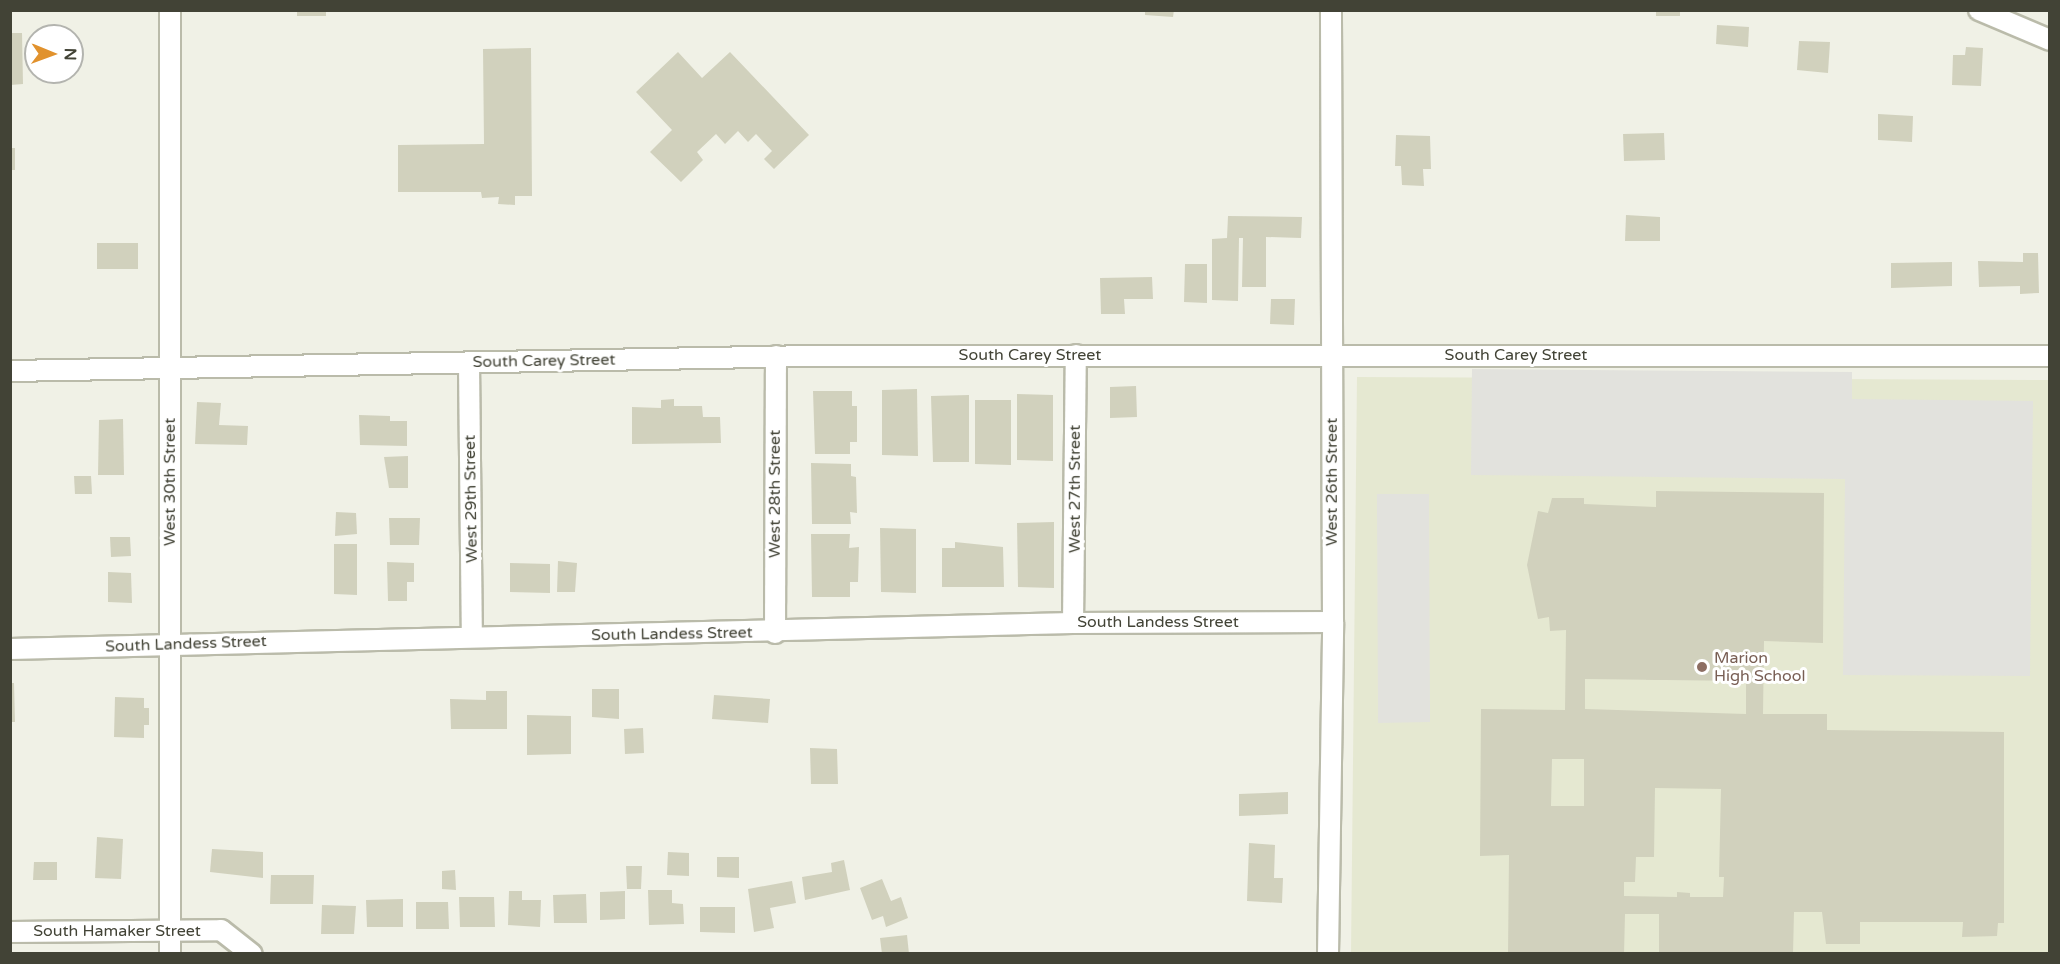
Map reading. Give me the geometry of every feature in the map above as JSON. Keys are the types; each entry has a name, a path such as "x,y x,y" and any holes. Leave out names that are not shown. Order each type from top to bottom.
{"street":[{"name":"West 30th Street","path":"170,10 170,954"},
{"name":"West 26th Street","path":"1328,954 1333,622 1331,10"},
{"path":"1979,10 2049,40"},
{"name":"West 27th Street","path":"1073,623 1076,355"},
{"name":"South Carey Street","path":"10,371 776,356 2049,356"},
{"name":"West 28th Street","path":"775,633 776,356"},
{"name":"West 29th Street","path":"469,363 472,636"},
{"name":"South Landess Street","path":"10,649 472,636 775,633 1073,623 1333,622"},
{"name":"South Hamaker Street","path":"10,932 221,930 252,954"}],"shaded area":[{"path":"1472,369 1852,372 1852,399 2033,401 2030,676 1843,675 1845,479 1471,475"},
{"name":"Marion High School","path":"1357,377 2049,380 2049,953 1351,954"},
{"path":"1377,494 1429,494 1430,722 1378,723"}],"building":[{"path":"297,10 326,10 326,16 297,16"},
{"path":"1145,10 1174,10 1173,17 1145,15"},
{"path":"1656,10 1680,10 1680,16 1656,16"},
{"path":"1717,25 1749,27 1748,47 1716,44"},
{"path":"10,33 22,33 23,84 10,85"},
{"path":"1799,41 1830,42 1828,73 1797,70"},
{"path":"1966,47 1983,48 1981,86 1952,85 1953,55 1965,55"},
{"path":"531,48 532,196 515,196 515,205 498,204 499,197 482,198 481,192 398,192 398,145 484,144 483,49"},
{"path":"678,52 702,78 730,52 809,135 774,169 764,159 772,151 756,134 748,142 738,131 725,144 716,134 697,152 703,160 681,182 650,152 672,130 636,92"},
{"path":"1878,114 1913,116 1912,142 1878,140"},
{"path":"1664,133 1665,160 1624,161 1623,134"},
{"path":"1396,135 1430,136 1431,169 1423,169 1424,186 1402,185 1401,166 1395,166"},
{"path":"10,148 15,148 15,170 10,170"},
{"path":"1626,215 1660,217 1660,241 1625,241"},
{"path":"1228,216 1302,217 1301,238 1266,237 1266,287 1242,287 1243,238 1239,238 1238,301 1212,300 1212,239 1227,238"},
{"path":"97,243 138,243 138,269 97,269"},
{"path":"2023,253 2038,253 2039,293 2020,294 2020,286 1979,287 1978,261 2023,262"},
{"path":"1952,262 1952,286 1891,288 1891,263"},
{"path":"1185,264 1207,264 1207,303 1184,302"},
{"path":"1152,277 1153,299 1124,299 1125,314 1101,314 1100,278"},
{"path":"1271,299 1295,299 1294,325 1270,324"},
{"path":"1136,386 1137,417 1110,418 1110,387"},
{"path":"917,389 918,456 882,455 882,390"},
{"path":"813,391 852,391 852,406 857,406 857,442 850,442 850,454 815,454"},
{"path":"1017,394 1053,395 1053,461 1017,460"},
{"path":"969,395 969,462 933,462 931,396"},
{"path":"674,399 674,406 702,406 703,417 720,417 721,443 632,444 632,407 661,408 661,400"},
{"path":"975,400 1011,400 1011,465 975,464"},
{"path":"197,402 221,403 219,425 248,426 247,445 195,444"},
{"path":"359,415 390,416 390,421 407,421 407,446 360,445"},
{"path":"123,419 124,475 98,475 99,420"},
{"path":"408,456 408,488 389,488 384,457"},
{"path":"811,463 851,464 851,476 856,477 857,513 850,512 851,524 812,524"},
{"path":"74,476 91,476 92,494 75,494"},
{"path":"1656,491 1824,493 1823,643 1764,641 1763,714 1827,714 1827,730 2004,732 2004,923 1998,923 1997,936 1962,937 1963,922 1860,922 1860,944 1826,944 1822,912 1794,912 1793,954 1659,954 1659,914 1625,914 1624,954 1508,954 1509,855 1480,856 1481,709 1565,710 1566,630 1550,631 1549,617 1538,619 1527,565 1538,511 1548,513 1552,498 1584,498 1584,504 1656,507","holes":["1585,679 1746,681 1746,714 1585,709","1552,759 1584,759 1584,806 1551,806","1655,788 1721,789 1719,877 1724,877 1723,897 1690,897 1690,893 1677,892 1677,897 1624,896 1624,882 1635,882 1636,857 1654,857"]},
{"path":"336,512 356,513 357,534 335,536"},
{"path":"389,518 420,518 419,545 390,545"},
{"path":"1054,522 1054,588 1018,587 1017,523"},
{"path":"880,528 916,529 916,593 881,592"},
{"path":"811,534 850,534 849,548 859,547 858,582 850,582 850,597 812,597"},
{"path":"110,537 130,537 131,556 111,557"},
{"path":"955,542 1003,547 1004,587 942,587 942,548 955,548"},
{"path":"334,544 357,544 357,595 334,594"},
{"path":"558,561 577,563 575,592 557,592"},
{"path":"387,562 414,563 414,582 407,582 407,601 388,601"},
{"path":"510,563 550,564 550,593 510,592"},
{"path":"108,572 131,573 132,603 108,602"},
{"path":"10,683 14,683 15,722 10,722"},
{"path":"592,689 619,689 619,719 592,717"},
{"path":"486,691 507,691 507,729 451,729 450,699 486,700"},
{"path":"714,695 770,699 768,723 712,719"},
{"path":"115,697 144,698 144,708 149,708 149,725 144,725 144,738 114,737"},
{"path":"527,715 571,716 571,754 527,755"},
{"path":"643,728 644,753 625,754 624,729"},
{"path":"810,748 837,749 838,784 811,784"},
{"path":"1288,792 1288,814 1239,816 1239,794"},
{"path":"97,837 123,839 121,879 95,878"},
{"path":"1249,843 1275,845 1274,878 1283,878 1282,903 1247,901"},
{"path":"212,849 263,852 263,878 210,872"},
{"path":"668,852 689,853 689,876 667,875"},
{"path":"717,857 739,857 739,878 717,877"},
{"path":"844,860 850,890 805,900 802,877 832,872 831,863"},
{"path":"34,862 57,862 57,880 33,880"},
{"path":"626,866 642,866 641,889 627,889"},
{"path":"455,870 456,890 442,889 442,871"},
{"path":"271,875 314,875 313,904 270,904"},
{"path":"882,879 891,901 901,897 908,918 886,927 883,916 872,920 860,888"},
{"path":"792,881 796,903 770,908 774,928 754,932 748,889"},
{"path":"648,890 672,890 672,903 683,904 684,924 649,925"},
{"path":"509,891 522,891 522,900 541,900 540,927 508,925"},
{"path":"625,891 625,919 600,920 600,892"},
{"path":"586,894 587,923 554,923 553,895"},
{"path":"459,897 494,897 495,927 460,927"},
{"path":"403,899 403,927 367,927 366,900"},
{"path":"416,902 448,902 449,929 416,929"},
{"path":"322,905 356,906 354,934 321,934"},
{"path":"700,907 735,907 735,933 700,932"},
{"path":"907,935 909,954 882,954 880,938"}],"place":[{"name":"Marion High School","path":"1702,667"}]}
